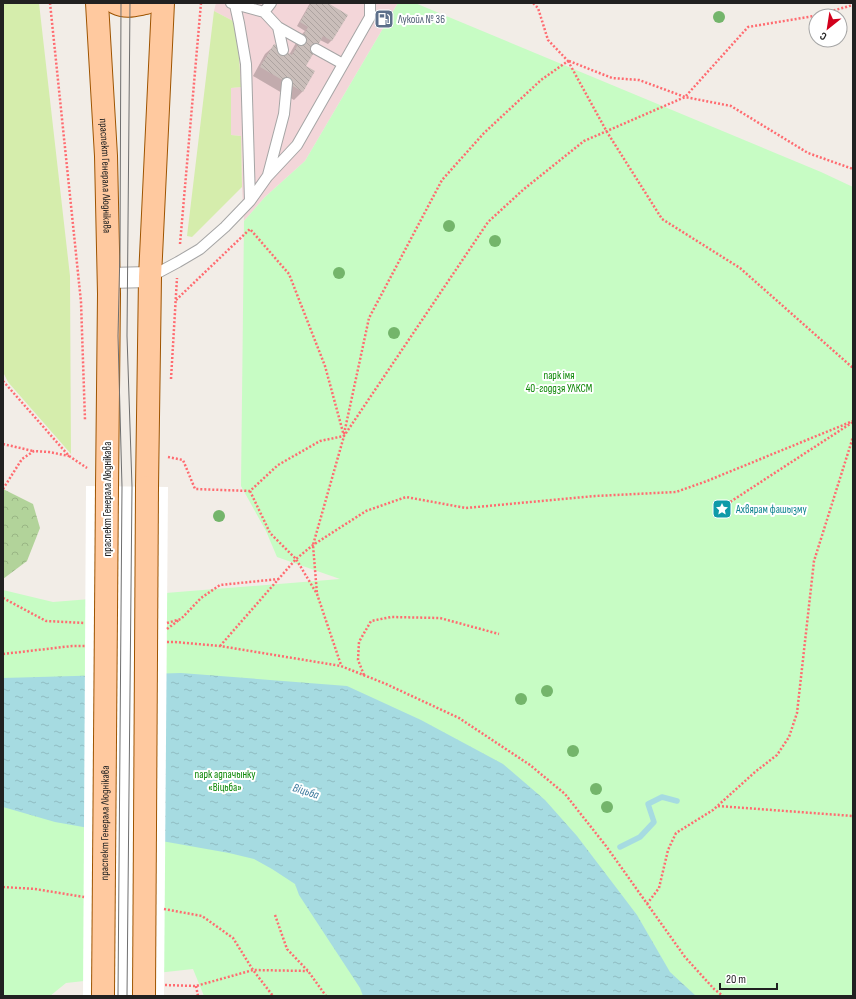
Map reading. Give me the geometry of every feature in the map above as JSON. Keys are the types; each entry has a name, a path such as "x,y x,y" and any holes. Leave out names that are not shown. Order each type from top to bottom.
{"main road":[{"name":"праспект Генерала Люднікава","path":"97,3 106,156 109,278 103,996"},
{"path":"116,3 121,6 130,7 146,3"},
{"path":"144,996 147,487 150,277 163,3"}],"street":[{"path":"109,278 150,277"}],"lane":[{"path":"264,12 271,3"},
{"path":"150,277 200,249 225,227 250,201 267,177 297,145 370,17 370,3"},
{"path":"233,4 240,23 246,64 250,201"},
{"path":"233,4 264,12 278,27 301,40"},
{"path":"278,27 283,50"},
{"path":"316,49 343,64"},
{"path":"267,177 284,114 287,83"}],"path":[{"path":"50,3 81,302 85,421"},
{"path":"171,379 178,262 201,3"},
{"path":"532,3 538,8 548,40 568,61 607,132 662,219 740,268 853,368"},
{"path":"163,456 183,460 195,489 250,491 278,465 320,441 344,436 488,222 524,189 584,142 685,97 748,26 814,16 853,5"},
{"path":"568,61 612,78 638,80 685,97 731,106 808,153 853,169"},
{"path":"317,594 313,545 344,436 369,318 442,180 484,133 541,80 568,61"},
{"path":"176,300 250,229 289,274 325,366 344,436"},
{"path":"3,381 69,456 87,469"},
{"path":"728,504 853,421"},
{"path":"220,646 296,559 313,545 366,511 406,498 466,508 595,496 676,492 707,481 853,421"},
{"path":"647,904 659,888 668,850 676,833 718,806 755,772 777,755 789,737 797,713 814,562 853,437"},
{"path":"3,441 7,445"},
{"path":"3,444 34,451 69,456"},
{"path":"3,489 4,485 22,459 34,451"},
{"path":"87,461 88,474"},
{"path":"250,491 270,534 296,559 317,594 341,666"},
{"path":"167,629 181,619 201,598 220,585 280,579"},
{"path":"3,598 46,621 85,623"},
{"path":"364,676 358,660 359,642 371,621 391,617 440,618 499,634"},
{"path":"167,624 181,619"},
{"path":"161,642 220,646 341,666 459,718 530,765 565,794 606,846 685,957 722,996"},
{"path":"3,654 72,646 87,646"},
{"path":"718,806 853,816"},
{"path":"275,915 287,949 308,971 326,996"},
{"path":"165,985 196,986 253,970 308,971"},
{"path":"196,986 198,996"}],"shaded area":[{"path":"216,3 398,3 305,161 265,197 244,221 241,136 231,135 231,88 240,87 239,57 235,22 214,11"}],"green space":[{"path":"3,3 39,3 70,276 71,454 8,382 3,372"},
{"name":"парк імя 40-годдзя УЛКСМ","path":"398,3 415,3 821,172 853,187 853,996 204,996 193,969 66,983 50,996 3,996 3,590 53,602 340,579 277,557 266,531 241,486 244,221 265,197 305,161"},
{"path":"214,11 235,22 241,87 231,88 231,135 241,136 242,187 192,237 187,236"},
{"path":"3,489 33,504 40,528 27,561 3,579"}],"water":[{"name":"Віцьба","path":"181,673 347,686 421,720 503,764 545,800 577,836 637,915 670,972 696,996 363,996 360,988 299,895 295,884 254,859 229,853 55,822 3,807 3,678"}],"pier":[{"path":"86,486 168,487 164,996 83,996"}],"building":[{"path":"311,3 328,3 348,15 332,41 323,36 306,66 315,71 303,92 260,67 274,44 292,55 308,27 300,22"}],"waterway":[{"path":"620,847 640,837 654,822 648,804 662,797 677,801"}],"tram line":[{"path":"118,996 122,487 118,336 120,249 121,3"},
{"path":"127,996 132,487 127,336 130,3"}],"place":[{"name":"Лукойл № 36","path":"384,19"},
{"name":"Ахвярам фашызму","path":"722,509"}],"park label":[{"name":"парк адпачынку «Віцьба»","path":"225,780"}]}
